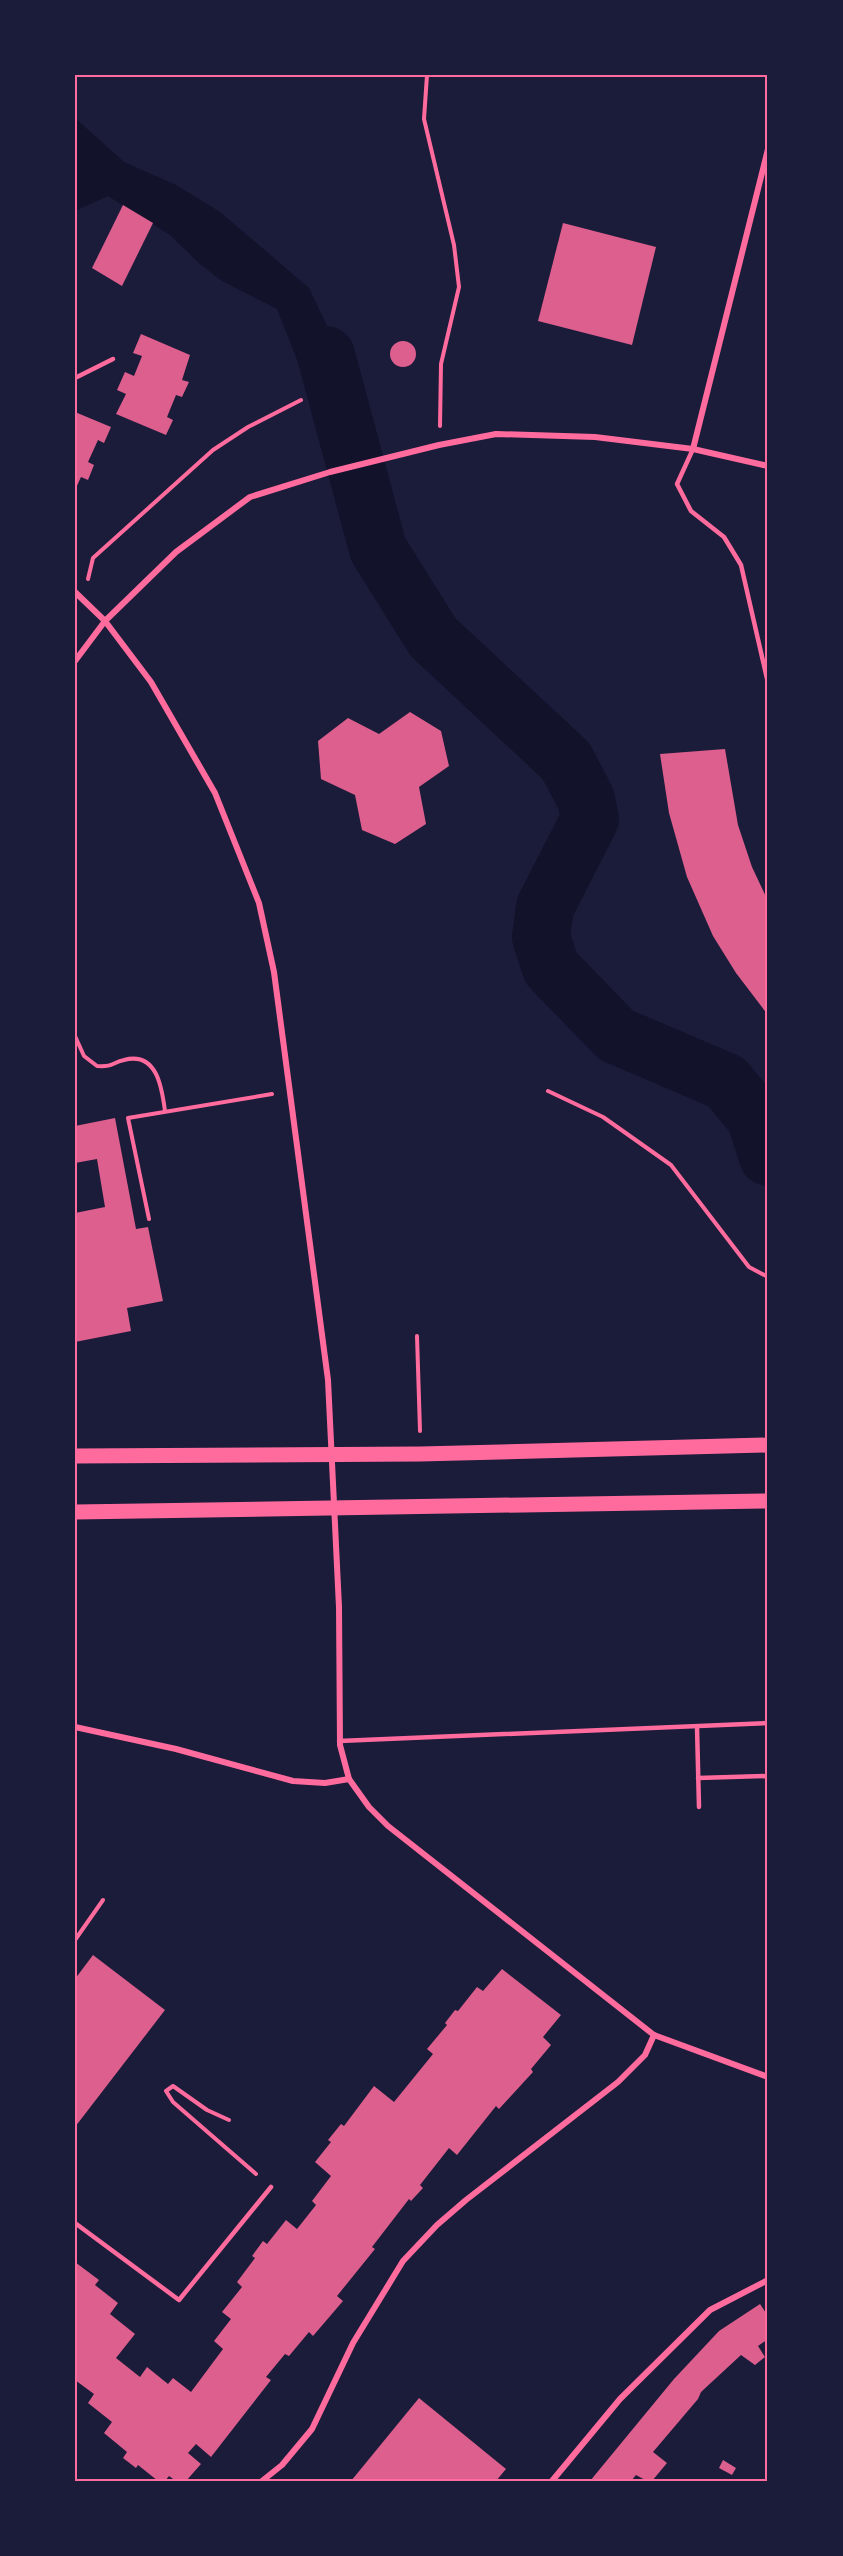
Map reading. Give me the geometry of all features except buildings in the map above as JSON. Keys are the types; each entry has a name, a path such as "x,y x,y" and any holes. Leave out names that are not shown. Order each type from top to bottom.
{"main road":[{"path":"75,1456 420,1454 768,1445"},
{"path":"75,1512 768,1501"}],"street":[{"path":"693,448 768,149"},
{"path":"75,661 105,621 176,552 250,497 330,472 439,445 496,434 595,437 693,448 768,466"},
{"path":"75,592 105,621 151,682 215,793 259,903 274,972 328,1380 339,1606 339,1741 349,1779 369,1807 388,1826 654,2035 768,2077"},
{"path":"75,1726 176,1749 293,1781 325,1783 349,1779"},
{"path":"262,2481 282,2464 312,2430 353,2343 403,2261 437,2225 466,2200 618,2082 645,2055 654,2035"},
{"path":"552,2481 620,2399 710,2310 768,2280"}],"lane":[{"path":"75,378 113,359"},
{"path":"693,448 678,484 691,511 724,537 741,566 768,683"},
{"path":"339,1741 768,1723"},
{"path":"697,1727 699,1807"},
{"path":"698,1778 768,1776"},
{"path":"75,2223 179,2300 271,2187"}],"path":[{"path":"427,75 424,119 454,245 459,287 441,364 439,445"},
{"path":"84,600 93,558 213,450 248,427 301,400"},
{"path":"75,1036 84,1056 96,1066 111,1066 123,1060 139,1058 152,1066 161,1085 165,1111"},
{"path":"149,1219 128,1118 290,1090"},
{"path":"548,1091 603,1117 671,1165 749,1267 768,1277"},
{"path":"417,1336 420,1454"},
{"path":"75,1940 103,1900"},
{"path":"229,2120 207,2110 173,2086 166,2091 173,2102 271,2187"}],"shaded area":[{"path":"75,118 124,162 176,185 220,212 309,288 329,330 363,429 328,438 277,309 222,281 200,264 170,235 108,196 75,211"}],"waterway":[{"path":"326,355 378,549 433,637 566,761 586,799 590,819 545,907 541,937 551,968 616,1035 726,1082 755,1117 768,1157"}]}
